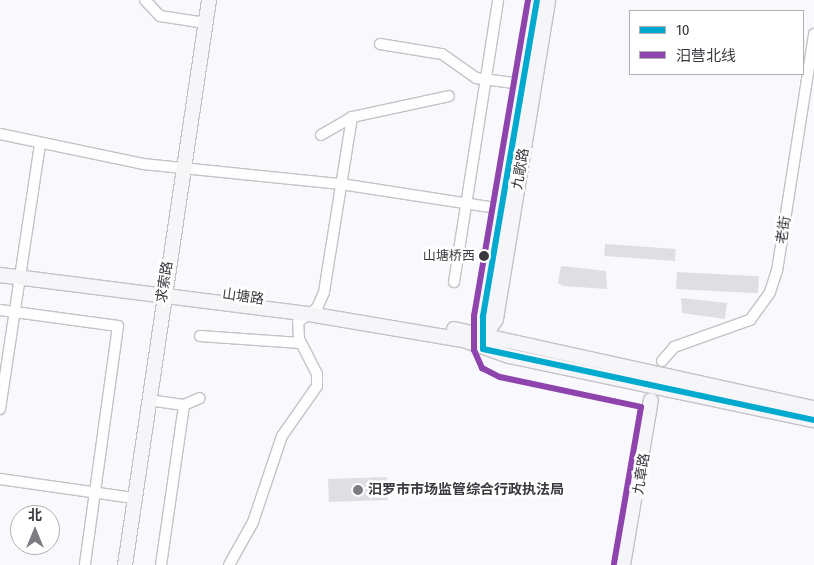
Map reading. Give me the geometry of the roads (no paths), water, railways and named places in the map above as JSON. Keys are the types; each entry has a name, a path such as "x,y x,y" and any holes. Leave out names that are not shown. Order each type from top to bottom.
{"street":[{"path":"145,0 160,16 205,23"},
{"name":"求索路","path":"125,565 182,168 209,0"},
{"path":"454,282 498,0"},
{"name":"九歌路","path":"530,85 537,0"},
{"name":"九歌路","path":"484,342 496,319 508,210 530,85 548,0"},
{"name":"老街","path":"662,361 674,347 750,320 770,292 777,271 814,34"},
{"path":"380,44 442,54 476,78 530,85"},
{"path":"321,135 352,117 449,96"},
{"path":"229,565 253,522 282,436 316,386 317,374 300,344 298,322 313,311 324,292 352,117"},
{"path":"0,134 40,146 182,168 341,184 508,210"},
{"path":"0,409 40,146"},
{"name":"山塘路","path":"0,267 22,273 164,290 313,311 484,342"},
{"name":"山塘路","path":"0,275 22,273"},
{"path":"0,310 118,326 85,565"},
{"path":"200,336 300,344"},
{"path":"484,342 814,408"},
{"path":"484,342 814,420"},
{"path":"148,400 184,405 200,398"},
{"name":"九章路","path":"623,565 651,400 628,565"},
{"path":"161,565 184,405"},
{"path":"0,479 134,498"}],"place":[{"name":"山塘桥西","path":"484,256"},
{"name":"汨罗市市场监管综合行政执法局","path":"358,490"}]}
